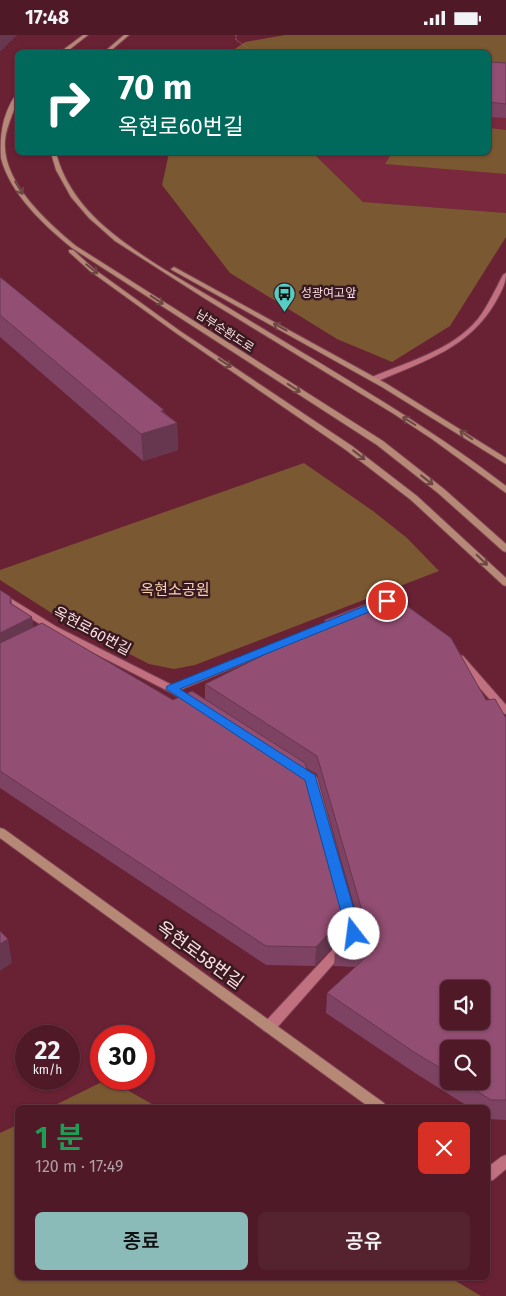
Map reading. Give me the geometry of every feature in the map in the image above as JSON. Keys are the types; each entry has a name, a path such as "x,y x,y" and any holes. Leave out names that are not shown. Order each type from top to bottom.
{"main road":[{"path":"65,50 86,35"},
{"path":"109,50 127,35"},
{"name":"남부순환도로","path":"15,99 9,109 3,131 3,157 26,201 45,223 74,247 380,443 441,491 506,549"},
{"name":"남부순환도로","path":"54,155 60,173 73,196 91,217 117,239 165,271 422,430 506,490"},
{"path":"91,217 161,262 375,379 446,422 506,462"},
{"path":"45,223 92,270 178,332 350,448 414,498 506,583"},
{"name":"옥현로58번길","path":"3,838 376,1105"}],"street":[{"path":"375,379 458,340 478,323 506,275"},
{"name":"옥현로60번길","path":"0,595 50,631 172,689 204,710"},
{"path":"172,689 333,623"},
{"path":"450,649 506,711"},
{"path":"269,1027 354,934 311,778 286,762"},
{"path":"490,1173 506,1161"}],"path":[{"path":"236,35 236,40 249,50"}],"shaded area":[{"path":"491,66 506,66 506,213 363,202 315,155 491,155"}],"green space":[{"path":"285,35 506,35 506,66 491,66 491,50 233,50 245,42"},
{"path":"491,128 506,130 506,174 385,164 391,155 491,155"},
{"path":"169,155 315,155 363,202 506,213 506,237 450,326 392,362 337,339 230,273 162,185"},
{"name":"옥현소공원","path":"304,463 373,511 407,538 439,571 195,665 174,669 149,664 61,619 0,580 0,570"},
{"path":"90,1088 90,1090 127,1090 154,1105 55,1105"},
{"path":"15,1126 15,1280 454,1280 481,1296 0,1296 0,1133"}],"building":[{"path":"491,62 506,63 506,104 491,102"},
{"path":"0,277 164,410 161,411 177,423 141,434 0,315"},
{"path":"0,590 11,597 10,603 32,617 0,633"},
{"path":"376,600 403,603 451,638 486,700 495,699 506,718 506,1100 491,1100 475,1090 490,1090 490,1040 440,1040 440,1068 327,993 377,947 335,947 363,914 317,756 205,684 328,623 324,620"},
{"path":"42,623 173,700 192,691 305,763 347,914 316,947 266,946 0,771 0,643"},
{"path":"0,931 8,939 0,944"}],"place":[{"name":"성광여고앞","path":"285,312"}],"route":[{"path":"354,934 311,778 172,689 387,601"}]}
